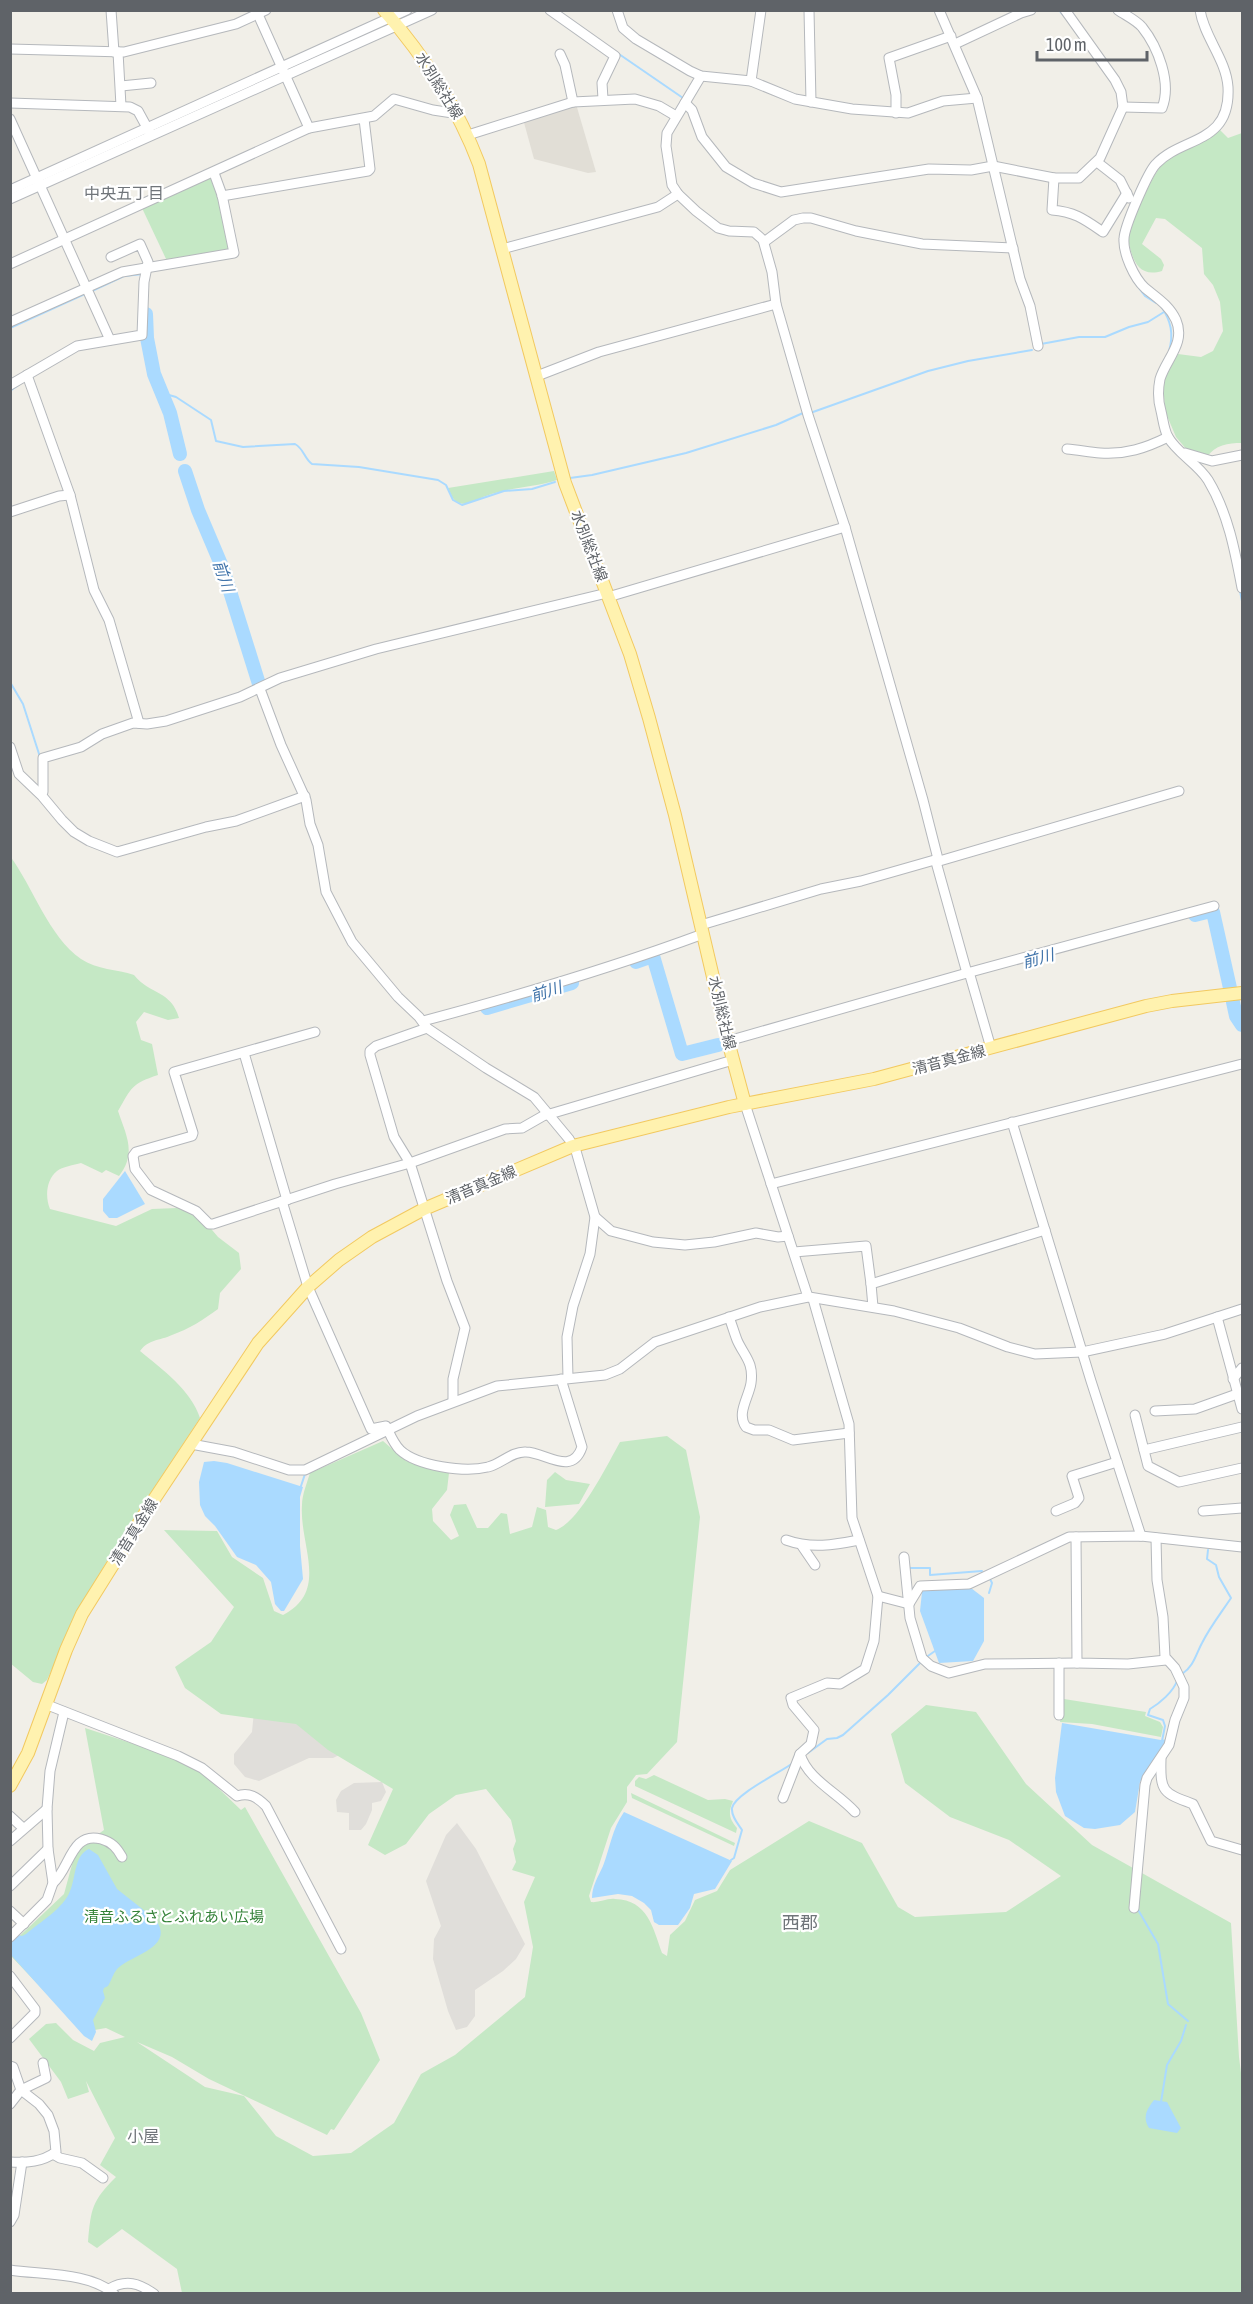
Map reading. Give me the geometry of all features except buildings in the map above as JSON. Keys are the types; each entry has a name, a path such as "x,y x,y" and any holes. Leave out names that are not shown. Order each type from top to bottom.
{"main road":[{"name":"水別総社線","path":"391,18 439,82 459,114 479,164 565,483 630,654 649,718 675,815 745,1104"},
{"name":"清音真金線","path":"10,1786 28,1753 45,1704 82,1614 190,1444 258,1343 308,1287 339,1260 372,1237 424,1209 573,1146 642,1127 745,1104 874,1079 1172,1000 1242,993"}],"street":[{"path":"111,10 121,86 121,106"},
{"path":"10,199 38,182 284,71 407,10"},
{"path":"391,18 432,10"},
{"path":"550,10 615,56 602,83 603,99"},
{"path":"617,10 623,28 636,39 701,76 751,81 795,99 852,109 908,113 943,101 977,98"},
{"path":"751,81 761,10"},
{"path":"809,10 811,102"},
{"path":"939,10 977,98 1038,346"},
{"path":"896,113 896,95 889,58 953,40 1031,10"},
{"path":"687,101 702,137 726,167 753,183 781,192 928,169 971,170 993,164 1054,177 1079,178 1104,153 1123,107 1115,80 1065,10"},
{"path":"1118,10 1140,25 1151,42 1156,50 1166,86 1166,98 1162,108 1123,107"},
{"path":"1200,10 1202,24 1224,70 1228,86 1224,113 1217,126 1206,136 1156,163 1126,227 1124,238 1125,249 1133,270 1143,286 1163,301 1177,322 1179,334 1176,348 1161,377 1160,407 1168,437 1205,475 1219,503 1231,532 1242,588"},
{"path":"10,50 116,52 236,24 260,12 309,128"},
{"path":"560,54 565,65 573,102"},
{"path":"701,76 667,133 666,146 671,178 678,194 718,228 754,232 764,242 773,278 776,304 808,415 845,527 991,1048"},
{"path":"121,86 151,83"},
{"path":"10,264 309,128 374,116 394,99 433,110 459,114"},
{"path":"468,135 573,102 603,99 647,101 676,116"},
{"path":"10,103 130,107 138,111 150,131"},
{"path":"10,119 15,143 38,182 110,340"},
{"path":"222,196 368,171 370,169 364,119"},
{"path":"1097,162 1120,180 1135,209"},
{"path":"10,322 87,291 122,272 146,271 234,253 222,196 214,173"},
{"path":"1054,177 1052,210 1077,214 1103,232 1127,194"},
{"path":"10,190 38,182"},
{"path":"502,249 658,207 678,194"},
{"path":"764,242 794,220 811,218 856,231 922,244 1013,248"},
{"path":"10,385 28,377 77,346 142,334 148,262 140,244 111,257"},
{"path":"537,376 610,349 776,304"},
{"path":"28,377 70,495 94,590 109,620 139,723"},
{"path":"1067,449 1100,453 1134,451 1147,448 1168,437"},
{"path":"1183,452 1212,462 1242,454"},
{"path":"10,512 59,496 70,495"},
{"path":"43,792 43,758 81,747 102,734 123,726 166,721 260,689 262,685 280,678 376,649 608,595 845,527"},
{"path":"244,1053 308,1287 371,1429 386,1426 400,1450 411,1457 446,1467 486,1468 516,1454 527,1452 546,1458 569,1461 576,1457 582,1447 565,1379 567,1337 573,1306 591,1254 595,1217 581,1162 573,1146 534,1097 486,1068 425,1024 398,997 352,942 326,892 318,845 310,824 305,796 281,746 260,689"},
{"path":"10,747 19,774 62,820 82,836 117,852 247,818 305,796"},
{"path":"453,1401 453,1379 465,1328 410,1163 394,1137 370,1051 376,1046 425,1024 652,953 702,929 821,889 937,861 1179,791"},
{"path":"728,1041 1214,906"},
{"path":"315,1032 174,1072 193,1133 192,1136 136,1152 133,1161 135,1169 151,1190 196,1211 209,1224 410,1163 505,1129 522,1128 548,1116 733,1060"},
{"path":"771,1184 1242,1064"},
{"path":"745,1104 846,1407 852,1518 879,1596 874,1641 865,1669 840,1684 827,1683 791,1698 814,1730 811,1744 800,1754 783,1798"},
{"path":"1012,1122 1141,1536"},
{"path":"595,1217 610,1230 653,1242 685,1245 714,1242 756,1233 778,1237 789,1236"},
{"path":"871,1284 1045,1230"},
{"path":"794,1252 866,1246 873,1307"},
{"path":"190,1444 234,1452 297,1471 305,1470 453,1401 497,1386 605,1375 614,1372 654,1342 760,1307 811,1298 873,1307 959,1328 1008,1347 1035,1354 1082,1352 1165,1334 1242,1309"},
{"path":"729,1317 737,1341 747,1354 752,1370 742,1417 746,1427 754,1430 769,1430 793,1440 849,1433"},
{"path":"1217,1317 1242,1409"},
{"path":"1233,1379 1242,1368"},
{"path":"1155,1411 1196,1409 1238,1394"},
{"path":"1135,1415 1148,1466 1179,1482 1242,1468"},
{"path":"1144,1450 1242,1427"},
{"path":"1056,1511 1075,1503 1079,1498 1072,1476 1117,1462"},
{"path":"1203,1511 1242,1508"},
{"path":"909,1604 920,1586 969,1584 1069,1538 1141,1536 1242,1547"},
{"path":"1076,1537 1077,1663"},
{"path":"1134,1908 1145,1785 1147,1778 1169,1745 1175,1720 1184,1698 1184,1687 1175,1668 1166,1660 1156,1538"},
{"path":"786,1540 802,1546 830,1545 859,1540"},
{"path":"802,1546 815,1565"},
{"path":"904,1557 910,1618 923,1659 931,1666 949,1673 986,1664 1128,1664 1166,1660"},
{"path":"879,1596 909,1604"},
{"path":"1059,1663 1059,1715"},
{"path":"45,1704 178,1756 202,1768 237,1796 248,1794 266,1806 341,1949"},
{"path":"53,1883 48,1849 47,1809 50,1771 64,1712"},
{"path":"800,1754 809,1772 844,1799 855,1812"},
{"path":"1161,1760 1163,1787 1169,1795 1193,1804 1211,1841 1242,1850"},
{"path":"10,1841 47,1809"},
{"path":"10,1816 23,1828"},
{"path":"10,1937 47,1900 53,1883 59,1877 76,1846 85,1840 94,1838 108,1841 116,1847 122,1857"},
{"path":"10,1886 48,1849"},
{"path":"10,1911 24,1924"},
{"path":"10,1976 35,2012 10,2038"},
{"path":"10,2104 21,2090 46,2078 43,2063"},
{"path":"10,2066 13,2067 21,2090 39,2104 48,2115 57,2145 56,2152 30,2163 10,2162"},
{"path":"53,2154 82,2163 103,2178"},
{"path":"10,2222 14,2215 22,2163"},
{"path":"10,2270 70,2276 112,2291 126,2282 134,2283 154,2294"},
{"path":"85,2281 87,2294"}],"shaded area":[{"path":"576,104 596,172 588,173 534,159 523,119"},
{"path":"254,1711 366,1742 333,1758 309,1758 259,1781 245,1777 234,1764 234,1754 252,1732"},
{"path":"382,1782 386,1792 381,1801 372,1803 372,1810 366,1824 361,1830 349,1830 349,1813 337,1812 336,1800 341,1791 354,1783"},
{"path":"457,1823 476,1849 525,1944 516,1959 503,1971 475,1990 475,2016 467,2027 456,2030 433,1959 434,1939 441,1926 426,1881 446,1835"}],"green space":[{"path":"1220,130 1228,138 1242,133 1242,443 1222,445 1207,457 1187,450 1176,437 1165,411 1163,381 1178,354 1201,357 1213,351 1223,331 1220,302 1213,285 1204,274 1202,248 1165,219 1156,218 1142,244 1161,259 1164,265 1162,271 1153,273 1140,268 1136,263 1127,234 1161,166 1167,160"},
{"path":"209,177 213,179 216,188 231,248 229,251 167,261 142,208"},
{"path":"554,471 557,480 495,493 466,503 455,501 448,488"},
{"path":"10,856 51,925 70,950 87,963 134,975 171,1002 179,1018 168,1020 144,1012 136,1022 141,1040 152,1044 158,1075 133,1087 118,1111 127,1136 129,1152 128,1160 119,1176 106,1170 102,1173 81,1163 65,1167 53,1175 49,1184 47,1199 50,1209 116,1226 152,1209 177,1208 189,1212 207,1224 218,1237 239,1253 241,1269 220,1293 218,1309 184,1330 151,1342 140,1351 183,1389 200,1418 122,1536 83,1601 47,1680 42,1684 33,1682 10,1663"},
{"name":"清音ふるさとふれあい広場","path":"667,1436 686,1450 700,1517 677,1742 647,1774 636,1775 627,1787 627,1802 611,1828 589,1896 591,1902 615,1899 635,1904 648,1917 662,1953 667,1956 670,1935 685,1921 695,1900 717,1891 730,1870 809,1821 862,1843 898,1907 915,1917 1006,1912 1061,1876 1009,1840 950,1817 905,1783 891,1734 926,1705 976,1712 1026,1784 1092,1845 1231,1923 1242,2081 1242,2293 182,2293 177,2269 122,2229 97,2248 88,2242 90,2221 97,2199 116,2177 100,2165 115,2138 86,2081 89,2092 68,2099 61,2082 29,2039 46,2024 56,2023 73,2040 94,2051 100,2043 125,2037 106,2028 83,2032 11,1956 10,1945 64,1894 76,1850 104,1830 85,1728 192,1763 241,1810 245,1807 361,2013 380,2060 334,2130 331,2129 327,2135 209,2079 172,2057 137,2042 205,2087 244,2096 276,2136 313,2156 351,2153 394,2123 421,2074 455,2055 525,1997 533,1947 524,1902 535,1877 512,1870 516,1862 513,1849 516,1841 511,1820 486,1789 456,1795 429,1814 406,1844 385,1855 368,1845 393,1789 328,1750 296,1724 221,1714 185,1688 175,1667 211,1642 234,1607 164,1530 217,1531 232,1557 263,1578 274,1611 283,1615 297,1605 305,1593 309,1580 302,1505 310,1473 383,1441 406,1461 449,1473 447,1490 432,1509 433,1521 451,1540 459,1536 450,1515 454,1505 466,1504 477,1528 488,1528 501,1513 507,1514 510,1534 532,1527 537,1507 546,1510 548,1527 556,1530 565,1525 583,1504 620,1442"},
{"path":"555,1472 566,1480 590,1484 579,1504 545,1507 547,1480"},
{"path":"1064,1699 1146,1712 1145,1716 1160,1722 1163,1727 1161,1737 1092,1724 1060,1722"},
{"path":"654,1775 708,1800 733,1801 730,1815 737,1828 736,1833 635,1786 635,1781 639,1777 646,1779"},
{"path":"631,1793 735,1843 734,1846 632,1798"}],"water":[{"path":"125,1171 145,1204 117,1218 109,1218 103,1211 103,1199"},
{"path":"214,1461 303,1487 300,1497 300,1546 303,1579 284,1611 281,1611 275,1604 271,1582 256,1565 237,1557 205,1516 200,1505 199,1482 204,1462"},
{"path":"971,1588 984,1598 984,1641 973,1661 939,1663 920,1611 922,1592 926,1589"},
{"path":"1062,1723 1161,1740 1168,1739 1140,1782 1135,1812 1120,1825 1095,1829 1084,1828 1065,1816 1056,1792 1055,1778"},
{"path":"624,1812 732,1861 715,1889 694,1894 690,1908 678,1925 659,1925 654,1922 651,1910 632,1896 618,1894 592,1898 594,1886 614,1832"},
{"path":"89,1849 98,1855 117,1889 155,1919 160,1929 160,1937 156,1943 117,1969 108,1986 104,1988 105,1998 93,2020 96,2032 92,2041 84,2036 11,1955 11,1942 18,1935 26,1934 63,1903 72,1886 78,1861"},
{"path":"1154,2100 1167,2102 1181,2128 1177,2133 1149,2128 1146,2113"}],"waterway":[{"path":"1059,10 1065,17"},
{"path":"616,52 683,98"},
{"path":"92,291 124,276 143,274"},
{"path":"1133,280 1145,296 1156,303"},
{"path":"10,328 87,293"},
{"path":"1161,306 1171,328 1169,351"},
{"path":"1041,344 1079,337 1105,337 1148,322 1164,312"},
{"name":"前川","path":"146,314 147,338 154,374 170,413 180,454"},
{"path":"813,412 928,371 968,361 1032,350"},
{"path":"1155,384 1159,370"},
{"path":"10,391 20,384"},
{"path":"162,393 176,397 211,420 216,441 243,447 295,444 312,464 359,467 438,480 446,485 453,500 462,505 504,491 532,489 555,482"},
{"path":"570,478 686,453 776,425 803,413"},
{"name":"前川","path":"185,471 198,510 223,569 259,684"},
{"path":"1240,591 1242,601"},
{"path":"10,682 23,704 40,757"},
{"name":"前川","path":"1195,915 1213,912 1230,988"},
{"name":"前川","path":"636,962 653,956 682,1054 718,1045"},
{"name":"前川","path":"487,1008 572,983"},
{"name":"前川","path":"1233,1002 1236,1016 1242,1025"},
{"path":"300,1489 305,1474"},
{"path":"1182,1674 1192,1664 1208,1631 1231,1598 1219,1577 1216,1565 1207,1559 1208,1550"},
{"path":"908,1568 930,1568 930,1575 982,1571"},
{"path":"989,1593 992,1583 990,1579"},
{"path":"925,1658 935,1651"},
{"path":"808,1753 827,1739 843,1735 921,1662"},
{"path":"1162,1741 1165,1726 1163,1720 1148,1715 1150,1709 1166,1697 1177,1681"},
{"path":"731,1860 734,1858 742,1830 733,1814 732,1808 735,1802 749,1790 793,1763"},
{"path":"1137,1908 1158,1944 1168,2004 1188,2021"},
{"path":"1161,2102 1167,2065 1181,2041 1186,2025"}],"district":[{"name":"中央五丁目","path":"124,193"},
{"name":"西郡","path":"800,1923"},
{"name":"小屋","path":"143,2136"}]}
